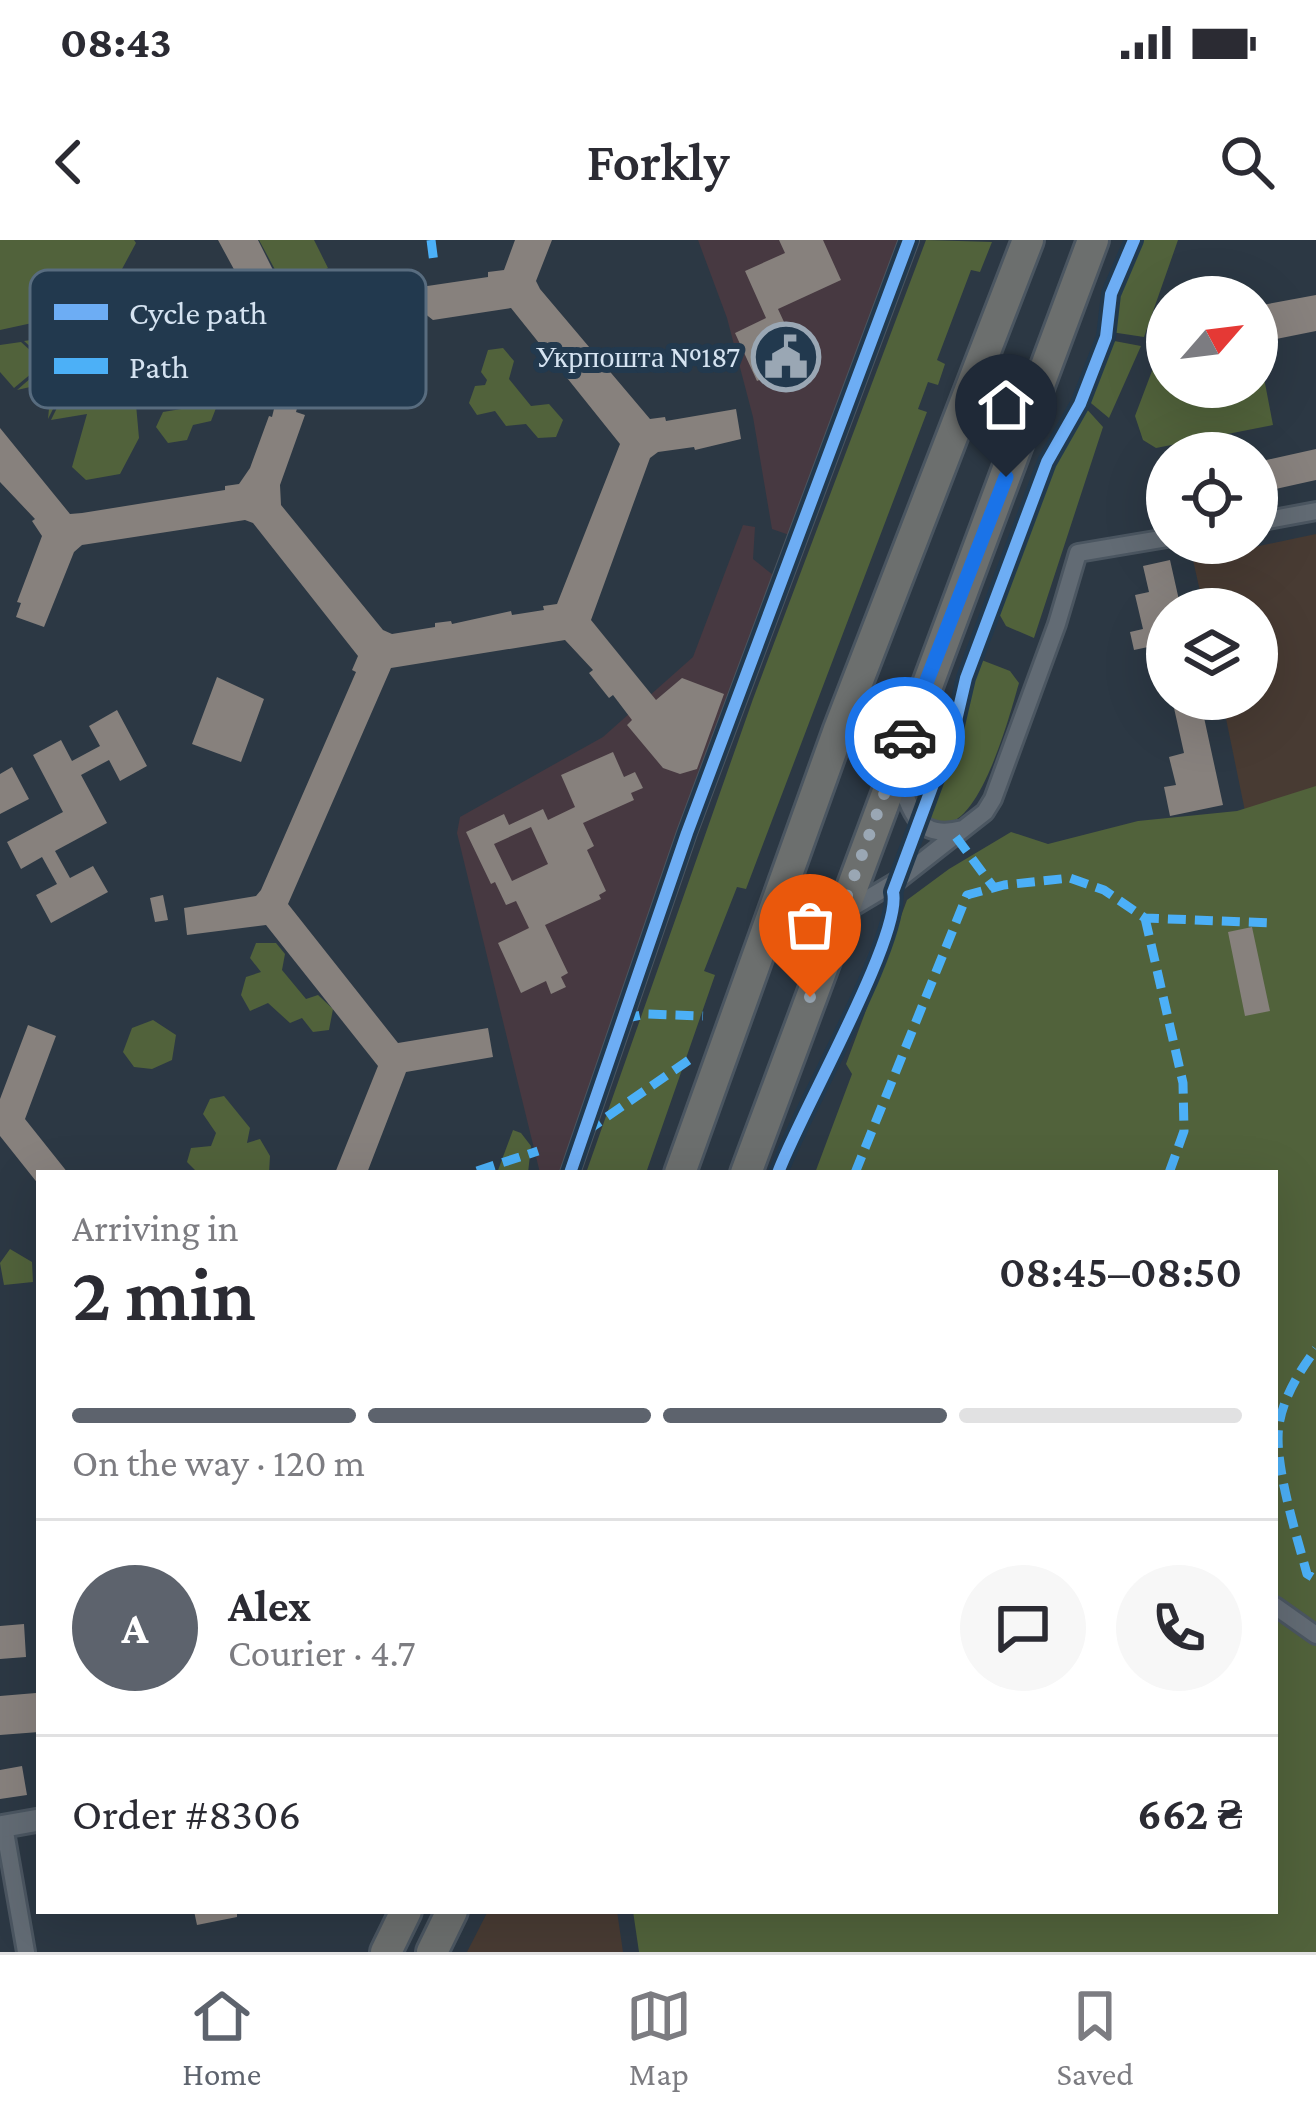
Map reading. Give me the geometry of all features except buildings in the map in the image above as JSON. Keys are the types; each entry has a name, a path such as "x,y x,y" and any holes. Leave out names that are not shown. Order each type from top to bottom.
{"highway":[{"path":"747,1170 1094,240"},
{"path":"681,1170 1018,248"},
{"path":"386,1952 405,1914"},
{"path":"432,1952 451,1914"}],"street":[{"path":"571,1170 687,833 909,240"},
{"path":"1278,518 1316,511"},
{"path":"839,915 897,881 970,827 993,799 1058,624 1078,554 1146,542"},
{"path":"896,762 914,816 928,829 936,834 970,827"},
{"path":"1278,1608 1316,1635"},
{"path":"26,1952 2,1826 36,1820"}],"shaded area":[{"path":"698,240 900,240 795,537 772,529 753,417 727,318"},
{"path":"743,525 755,527 753,559 778,579 565,1170 539,1170 457,833 460,817 603,737 693,657"},
{"path":"1316,534 1316,801 1246,816 1226,720 1278,720 1278,588 1199,588 1194,564 1278,564 1278,542"},
{"path":"486,1914 617,1914 623,1952 467,1952"}],"green space":[{"path":"0,240 136,243 121,270 30,270 30,323 0,330"},
{"path":"259,240 314,240 328,268 324,270 275,270"},
{"path":"926,240 992,242 980,272 971,270 937,360 945,364 938,385 928,382 918,409 927,412 746,889 737,887 704,971 715,975 647,1170 587,1170 753,699"},
{"path":"1138,240 1178,240 1165,276 1146,276 1144,337 1111,332 1117,286"},
{"path":"1109,340 1141,346 1109,418 1086,399"},
{"path":"21,342 30,350 30,375 14,388 0,372 0,345"},
{"path":"503,348 514,361 509,379 531,406 549,404 563,420 556,437 538,438 526,424 506,426 495,411 477,415 469,403 475,386 487,380 481,372 488,350"},
{"path":"1146,387 1146,408 1270,408 1273,425 1237,432 1146,432 1146,442 1135,416"},
{"path":"1084,406 1103,427 1034,638 1006,626 997,610 1056,458"},
{"path":"57,408 136,408 139,438 120,474 86,480 72,467 87,414 51,420"},
{"path":"216,408 211,421 193,425 187,440 168,443 156,427 163,412"},
{"path":"979,659 1010,671 1019,683 987,776 960,817 943,824 926,817"},
{"path":"1316,786 1316,1952 639,1952 633,1914 1278,1914 1278,1170 816,1170 852,1074 846,1064 907,900 1011,832 1048,844 1138,821 1237,811"},
{"path":"256,943 276,943 285,954 282,970 306,999 318,995 333,1009 329,1030 313,1032 302,1018 290,1023 268,1003 250,1011 241,995 246,977 261,972 250,958"},
{"path":"153,1020 176,1035 172,1060 152,1069 134,1067 123,1052 132,1028"},
{"path":"224,1096 250,1128 247,1143 260,1139 270,1156 269,1170 195,1170 187,1162 191,1148 211,1146 216,1133 203,1114 210,1099"},
{"path":"513,1130 521,1133 531,1146 528,1170 498,1170"},
{"path":"10,1249 32,1262 33,1282 4,1285 0,1263"}],"marked path":[{"path":"431,240 434,263"},
{"path":"956,837 994,888"},
{"path":"856,1170 967,895 1004,885 1070,878 1104,890 1145,918 1273,923"},
{"path":"1145,918 1183,1083 1184,1131 1170,1170"},
{"path":"622,1019 646,1014 703,1016"},
{"path":"585,1132 689,1060"},
{"path":"480,1170 538,1151"},
{"path":"1312,1577 1307,1574 1292,1520 1278,1441 1288,1395 1316,1349"}],"cycle path":[{"path":"571,1170 687,833 909,240"},
{"path":"779,1170 882,946 893,892 955,725 966,678 1047,462 1080,404 1106,337 1111,294 1134,240"}],"way so far":[{"path":"810,997 905,737"}],"place":[{"name":"Укрпошта №187","path":"786,357"}],"route":[{"path":"905,737 1006,477"}]}
